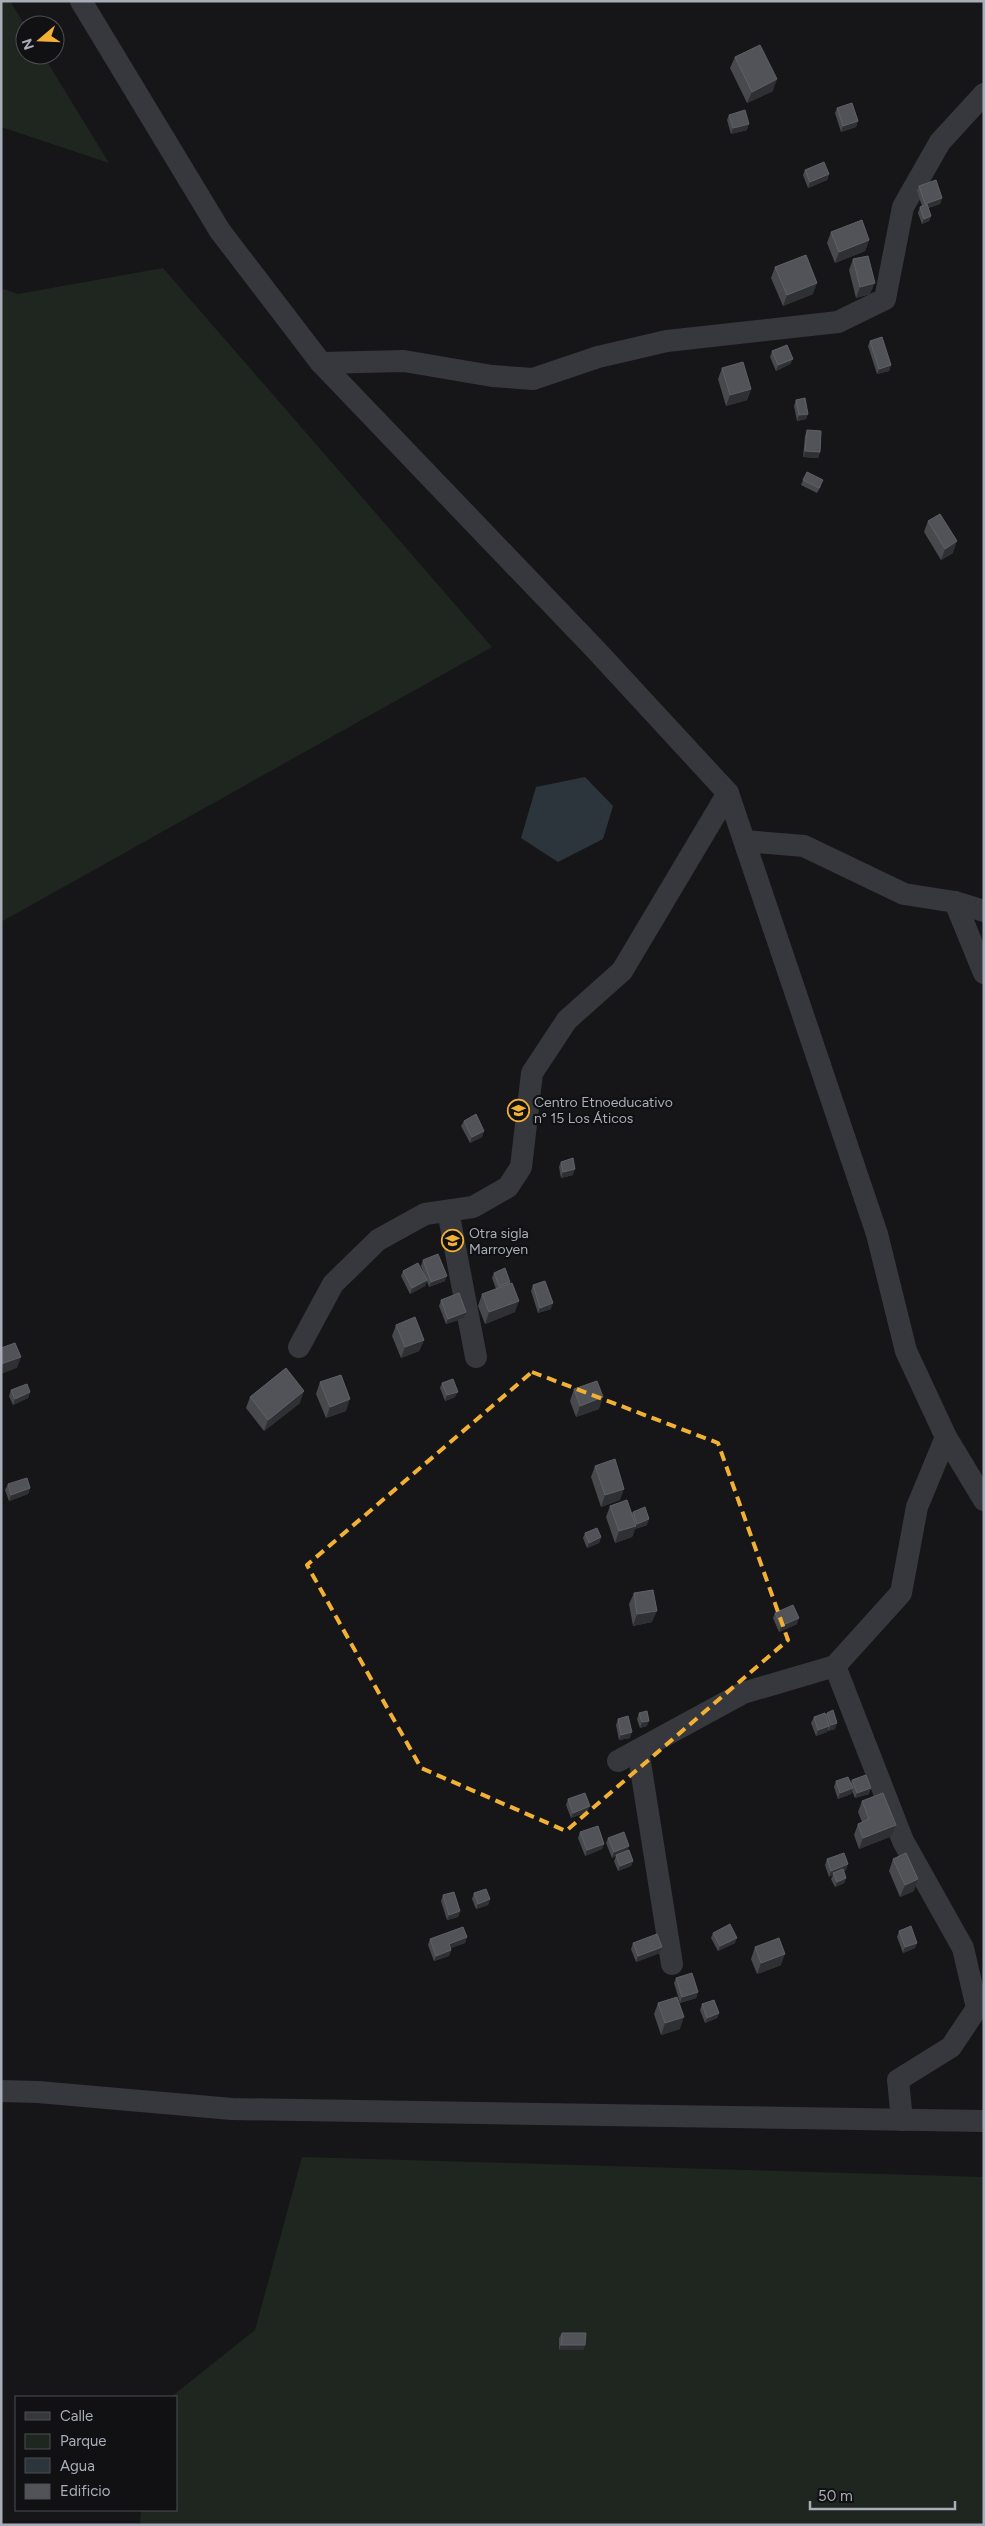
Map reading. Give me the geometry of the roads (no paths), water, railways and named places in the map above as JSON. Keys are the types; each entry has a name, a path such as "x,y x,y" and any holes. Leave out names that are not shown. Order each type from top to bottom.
{"street":[{"path":"81,1 220,231 321,363 595,649 728,793 877,1234 906,1351 946,1437 984,1500"},
{"path":"321,363 404,361 492,376 533,379 598,356 667,341 838,322 885,299 903,208 940,142 984,94"},
{"path":"299,1347 333,1284 378,1240 426,1214 473,1207 508,1187 522,1167 532,1073 567,1020 622,971 728,793"},
{"path":"745,841 804,846 904,894 955,902 984,911"},
{"path":"955,902 984,972"},
{"path":"448,1211 476,1357"},
{"path":"618,1761 743,1693 834,1666 901,1592 918,1506 946,1437"},
{"path":"834,1666 903,1841 963,1948 977,2008 950,2047 898,2080 902,2120"},
{"path":"638,1750 672,1964"},
{"path":"1,2091 38,2092 232,2109 984,2122"}],"water":[{"path":"585,777 613,806 603,839 558,862 521,838 536,787"}],"place":[{"name":"Centro Etnoeducativo n° 15 Los Áticos","path":"518,1110"},
{"name":"Otra sigla Marroyen","path":"453,1241"}]}
